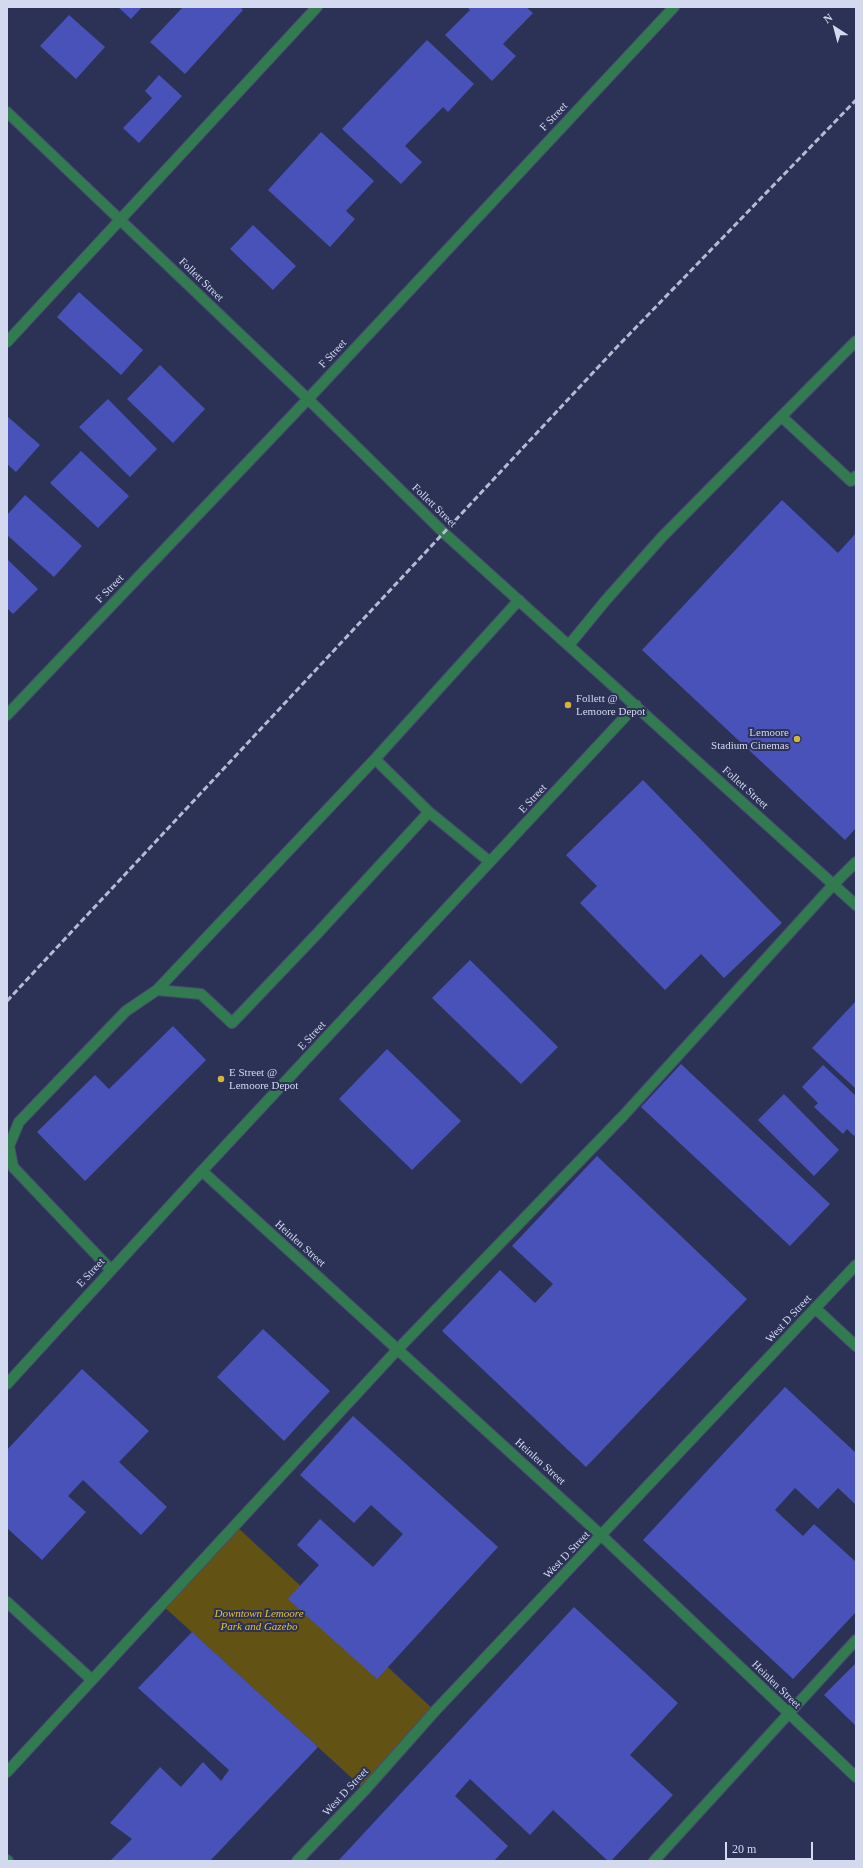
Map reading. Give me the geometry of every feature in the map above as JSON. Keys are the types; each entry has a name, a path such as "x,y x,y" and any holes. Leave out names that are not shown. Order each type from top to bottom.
{"street":[{"path":"7,342 317,7"},
{"name":"F Street","path":"7,715 308,399 674,7"},
{"name":"Follett Street","path":"7,112 308,399 444,533 856,905"},
{"path":"569,645 606,600 662,537 856,341"},
{"path":"782,417 853,478"},
{"path":"111,1270 13,1167 9,1146 19,1122 126,1011 157,990 375,759 519,600"},
{"name":"E Street","path":"7,1384 202,1171 636,705"},
{"path":"375,759 429,812 490,862"},
{"path":"157,990 201,994 232,1022 315,936 429,812"},
{"path":"7,1772 398,1349 623,1116 833,884 856,862"},
{"name":"Heinlen Street","path":"202,1171 602,1536 856,1777"},
{"name":"West D Street","path":"297,1861 365,1790 435,1711 602,1536 856,1265"},
{"path":"815,1308 856,1346"},
{"path":"7,1602 92,1680"},
{"path":"654,1861 856,1640"}],"green space":[{"name":"Downtown Lemoore Park and Gazebo","path":"235,1525 435,1711 365,1790 161,1604"}],"building":[{"path":"118,7 142,7 131,19"},
{"path":"183,7 240,7 243,10 185,74 150,42"},
{"path":"467,7 526,7 533,13 503,44 516,56 492,81 445,35 470,10"},
{"path":"69,15 105,47 76,79 40,46"},
{"path":"427,40 474,84 448,112 443,107 405,146 422,162 401,184 342,129"},
{"path":"159,75 182,96 139,143 123,128 152,98 145,91"},
{"path":"321,132 374,181 346,211 355,219 330,247 268,190"},
{"path":"253,225 296,266 273,290 230,249"},
{"path":"79,292 143,350 121,375 57,317"},
{"path":"160,365 205,409 173,443 127,399"},
{"path":"108,399 157,449 130,477 79,427"},
{"path":"7,416 40,445 16,472 7,464"},
{"path":"81,451 129,496 98,528 50,483"},
{"path":"25,495 82,546 54,577 7,535 7,515"},
{"name":"Lemoore Stadium Cinemas","path":"782,500 838,553 856,533 856,828 845,840 642,650"},
{"path":"7,559 38,589 13,614 7,608"},
{"path":"643,780 782,923 724,978 701,954 665,990 580,903 597,886 566,855"},
{"path":"470,960 558,1047 521,1084 432,998"},
{"path":"856,1001 856,1089 812,1048"},
{"path":"173,1026 206,1060 85,1181 37,1132 95,1075 109,1089"},
{"path":"387,1049 461,1121 412,1170 339,1099"},
{"path":"681,1064 830,1204 790,1246 641,1107"},
{"path":"823,1065 856,1096 856,1133 854,1136 847,1129 843,1134 814,1107 818,1103 802,1087"},
{"path":"784,1094 839,1150 814,1176 758,1120"},
{"path":"597,1156 747,1299 586,1467 442,1331 500,1270 535,1303 553,1284 512,1246"},
{"path":"263,1329 330,1391 284,1441 217,1377"},
{"path":"82,1369 149,1431 119,1462 167,1507 141,1535 83,1480 68,1496 86,1512 42,1560 7,1528 7,1450"},
{"path":"785,1387 856,1453 856,1505 838,1488 818,1509 795,1488 775,1510 803,1536 814,1524 856,1562 856,1612 793,1679 643,1540"},
{"path":"353,1416 498,1547 377,1679 288,1599 319,1565 297,1545 320,1519 373,1567 403,1534 371,1505 354,1523 300,1475"},
{"path":"574,1607 678,1703 630,1755 673,1795 611,1861 608,1861 553,1810 530,1835 470,1779 455,1796 508,1846 494,1861 338,1861"},
{"path":"192,1632 318,1747 210,1861 110,1861 132,1839 110,1823 160,1767 181,1787 203,1762 221,1781 229,1770 138,1688"},
{"path":"856,1663 856,1726 824,1695"}],"railway":[{"path":"7,1001 616,348 856,100"}],"place":[{"name":"Follett @ Lemoore Depot","path":"568,705"},
{"name":"Lemoore Stadium Cinemas","path":"797,739"},
{"name":"E Street @ Lemoore Depot","path":"221,1079"}]}
